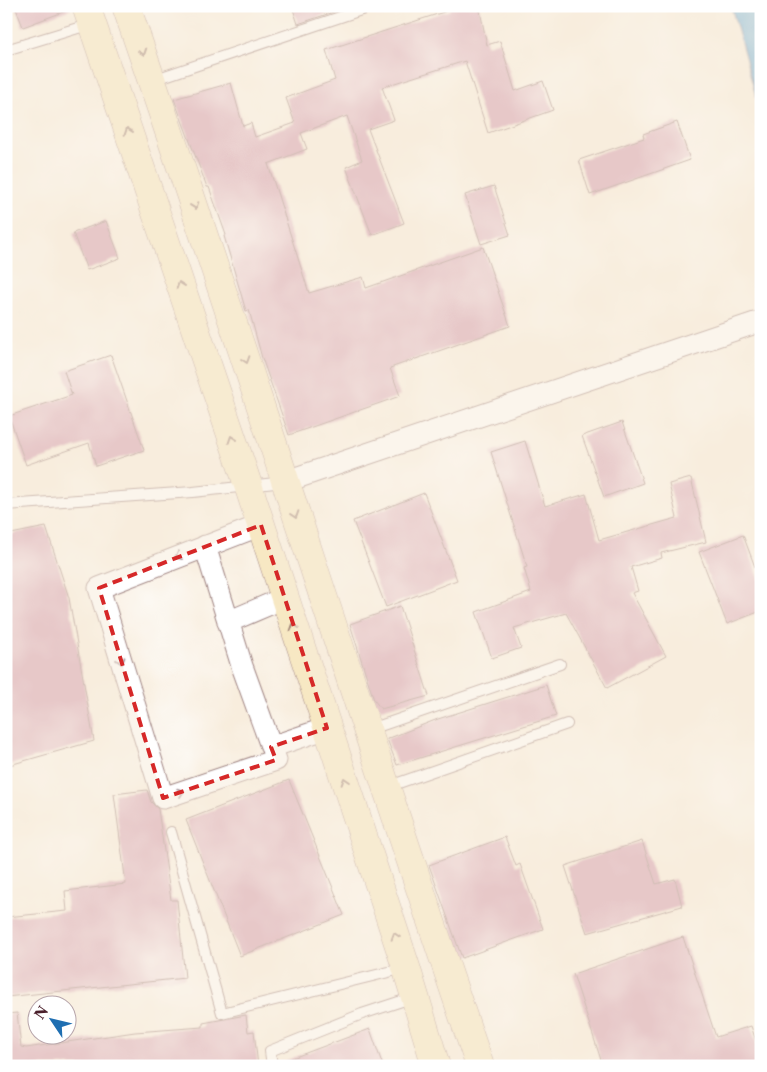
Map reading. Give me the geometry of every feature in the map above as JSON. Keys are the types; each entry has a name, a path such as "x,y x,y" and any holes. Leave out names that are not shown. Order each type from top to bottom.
{"main road":[{"path":"126,6 224,290 284,482 480,1066"},
{"path":"89,15 248,485 406,968 436,1066"},
{"path":"417,1005 458,1002"}],"street":[{"path":"284,482 761,321"},
{"path":"205,546 228,622 279,744 276,760 163,798 98,588 205,546 261,525"},
{"path":"228,622 284,598"},
{"path":"279,744 327,728"}],"lane":[{"path":"153,80 372,6"},
{"path":"6,50 89,15"},
{"path":"6,505 193,492 284,482"},
{"path":"367,730 560,664"},
{"path":"386,787 567,724"},
{"path":"171,832 222,1014 406,968"},
{"path":"272,1066 270,1051 362,1014 417,1005"}],"highlighted area":[{"path":"261,525 327,728 271,747 276,760 163,798 99,588"}],"water":[{"path":"731,6 761,6 761,114"}],"building":[{"path":"15,6 71,6 71,9 23,27"},
{"path":"292,6 351,6 298,24"},
{"path":"449,6 479,6 487,45 500,41 515,91 543,81 553,110 488,133 465,61 382,87 394,120 368,129 404,223 372,235 346,167 362,160 347,116 301,133 307,149 268,164 309,293 363,277 366,288 483,247 510,326 390,368 400,396 289,435 262,358 249,310 246,311 224,236 226,235 174,99 231,83 243,126 251,123 255,137 295,123 286,98 335,80 326,50 450,10"},
{"path":"677,122 690,160 590,195 579,160 644,138 643,134"},
{"path":"494,186 510,235 481,244 465,195"},
{"path":"106,221 120,258 87,270 73,233"},
{"path":"111,355 144,450 96,466 89,443 26,465 9,416 72,395 64,371"},
{"path":"622,422 643,483 604,497 582,436"},
{"path":"525,441 545,506 586,494 599,540 677,518 669,484 691,478 706,542 661,553 662,558 631,567 638,591 632,593 666,656 607,688 566,613 514,628 521,648 492,658 476,612 531,592 524,568 527,567 491,452"},
{"path":"424,493 457,580 386,607 353,521"},
{"path":"46,527 69,598 94,741 6,766 6,535"},
{"path":"743,535 761,583 761,611 727,624 699,552"},
{"path":"400,606 429,696 381,709 374,700 350,624"},
{"path":"546,685 556,716 397,765 387,739 438,719"},
{"path":"289,780 344,915 240,956 186,820"},
{"path":"147,790 151,802 158,809 171,900 177,900 185,978 6,997 6,917 67,911 65,891 126,884 114,794"},
{"path":"505,837 516,866 520,864 543,929 462,958 429,865"},
{"path":"642,841 656,884 675,879 682,906 587,933 565,866"},
{"path":"683,937 716,1037 751,1026 761,1056 761,1066 603,1066 573,974"},
{"path":"17,1013 21,1047 26,1048 53,1044 78,1044 78,1040 135,1032 203,1027 203,1023 246,1015 248,1032 254,1031 258,1066 6,1066 6,1014"},
{"path":"370,1029 383,1066 279,1066 279,1063"}]}
